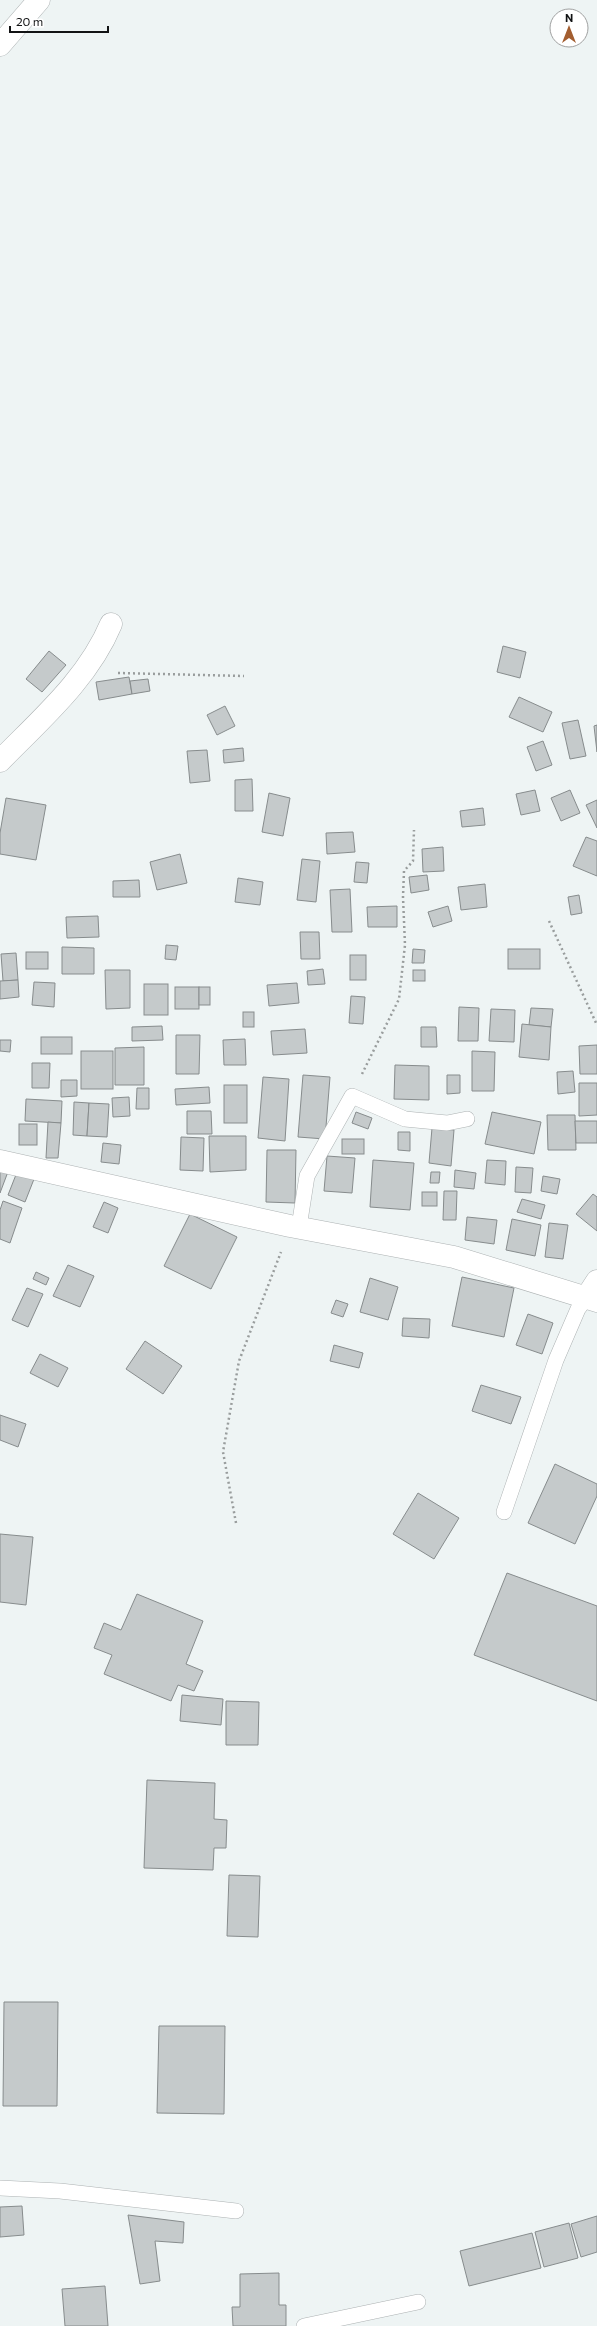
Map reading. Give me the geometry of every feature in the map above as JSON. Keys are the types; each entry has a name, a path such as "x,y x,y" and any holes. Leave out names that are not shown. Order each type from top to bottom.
{"street":[{"path":"0,45 39,0"},
{"path":"0,761 68,692 102,646 111,624"},
{"path":"0,1161 295,1227 454,1257 593,1293"}],"lane":[{"path":"295,1227 306,1176 352,1096 405,1119 447,1123 467,1119"},
{"path":"504,1512 556,1360 578,1309 593,1293"},
{"path":"0,2188 60,2191 236,2211"},
{"path":"304,2326 418,2302"}],"path":[{"path":"83,672 244,676"},
{"path":"352,1096 399,999 405,945 403,897 404,871 413,861 414,830"},
{"path":"549,921 597,1025"},
{"path":"236,1523 223,1452 238,1369 295,1227"}],"building":[{"path":"503,646 526,652 520,678 497,672"},
{"path":"49,651 66,665 42,692 26,679"},
{"path":"129,677 132,694 99,700 96,682"},
{"path":"148,679 150,691 132,694 130,681"},
{"path":"519,697 552,712 543,732 509,717"},
{"path":"225,706 235,726 217,735 207,715"},
{"path":"578,720 586,756 570,759 562,723"},
{"path":"597,725 597,752 594,726"},
{"path":"543,741 552,765 536,771 527,747"},
{"path":"243,748 244,761 224,763 223,750"},
{"path":"207,750 210,781 190,783 187,751"},
{"path":"252,779 253,811 235,811 235,780"},
{"path":"535,790 540,811 521,815 516,794"},
{"path":"570,790 580,813 561,821 551,798"},
{"path":"269,793 290,798 283,836 262,832"},
{"path":"6,798 46,805 36,860 0,854 0,833"},
{"path":"597,800 597,828 586,805"},
{"path":"483,808 485,825 462,827 460,811"},
{"path":"353,832 355,852 327,854 326,833"},
{"path":"586,837 597,841 597,876 573,866"},
{"path":"443,847 444,871 423,872 422,849"},
{"path":"180,854 187,883 157,890 150,862"},
{"path":"302,859 320,861 316,902 297,900"},
{"path":"356,862 369,863 367,883 354,882"},
{"path":"427,875 429,890 411,893 409,877"},
{"path":"238,878 263,882 260,905 235,902"},
{"path":"139,880 140,897 113,897 113,881"},
{"path":"485,884 487,907 461,910 458,887"},
{"path":"350,889 352,932 332,932 330,890"},
{"path":"579,895 582,913 571,915 568,897"},
{"path":"397,906 397,927 368,927 367,907"},
{"path":"448,906 452,921 433,927 428,912"},
{"path":"98,916 99,937 67,938 66,917"},
{"path":"300,932 319,932 320,959 301,959"},
{"path":"166,945 178,946 176,960 165,959"},
{"path":"62,947 94,948 94,974 62,974"},
{"path":"413,949 425,950 424,963 412,963"},
{"path":"508,949 540,949 540,969 508,969"},
{"path":"26,952 48,952 48,969 26,969"},
{"path":"16,953 18,980 3,981 1,954"},
{"path":"350,955 366,955 366,980 350,980"},
{"path":"323,969 325,984 308,985 307,971"},
{"path":"105,970 130,970 130,1008 106,1009"},
{"path":"413,970 425,970 425,981 413,981"},
{"path":"18,980 19,997 0,999 0,981"},
{"path":"34,982 55,983 54,1007 32,1005"},
{"path":"297,983 299,1003 269,1006 267,985"},
{"path":"144,984 168,984 168,1015 144,1015"},
{"path":"175,987 199,987 199,1009 175,1009"},
{"path":"199,987 210,987 210,1005 199,1005"},
{"path":"351,996 365,997 363,1024 349,1023"},
{"path":"459,1007 479,1008 478,1041 458,1041"},
{"path":"531,1008 553,1009 551,1027 529,1025"},
{"path":"491,1009 515,1010 514,1042 489,1041"},
{"path":"243,1012 254,1012 254,1027 243,1027"},
{"path":"522,1024 551,1027 549,1060 519,1057"},
{"path":"162,1026 163,1040 132,1041 132,1027"},
{"path":"421,1027 436,1027 437,1047 421,1047"},
{"path":"305,1029 307,1053 273,1055 271,1031"},
{"path":"176,1035 200,1035 199,1074 176,1074"},
{"path":"41,1037 72,1037 72,1054 41,1054"},
{"path":"245,1039 246,1065 224,1065 223,1040"},
{"path":"0,1040 11,1040 10,1052 0,1051"},
{"path":"597,1045 597,1074 580,1074 579,1046"},
{"path":"144,1047 144,1085 115,1085 115,1048"},
{"path":"81,1051 113,1051 113,1089 81,1089"},
{"path":"472,1051 495,1052 494,1091 472,1091"},
{"path":"32,1063 50,1063 49,1088 32,1088"},
{"path":"395,1065 429,1066 429,1100 394,1099"},
{"path":"573,1071 575,1092 558,1094 557,1072"},
{"path":"303,1075 330,1077 325,1139 298,1137"},
{"path":"447,1075 460,1075 460,1093 447,1094"},
{"path":"263,1077 289,1079 285,1141 258,1138"},
{"path":"61,1080 77,1080 77,1096 61,1097"},
{"path":"579,1083 597,1083 597,1115 579,1116"},
{"path":"224,1085 247,1085 247,1123 224,1123"},
{"path":"209,1087 210,1103 176,1105 175,1089"},
{"path":"137,1088 149,1088 149,1109 136,1109"},
{"path":"129,1097 130,1116 113,1117 112,1098"},
{"path":"26,1099 62,1101 61,1123 25,1121"},
{"path":"74,1102 89,1103 87,1136 73,1135"},
{"path":"89,1103 109,1104 107,1137 87,1136"},
{"path":"187,1111 211,1111 212,1134 187,1134"},
{"path":"356,1112 372,1118 368,1129 352,1123"},
{"path":"492,1112 541,1122 534,1154 485,1144"},
{"path":"547,1115 575,1115 576,1150 548,1150"},
{"path":"575,1121 597,1121 597,1143 576,1143"},
{"path":"48,1122 61,1123 58,1158 46,1158"},
{"path":"19,1124 37,1124 37,1145 19,1145"},
{"path":"432,1128 454,1130 451,1166 429,1163"},
{"path":"398,1132 410,1132 410,1151 398,1150"},
{"path":"209,1136 246,1136 246,1170 210,1172"},
{"path":"181,1137 204,1138 203,1171 180,1170"},
{"path":"342,1139 364,1139 364,1154 342,1154"},
{"path":"103,1143 121,1145 119,1164 101,1162"},
{"path":"267,1150 296,1150 295,1203 266,1202"},
{"path":"327,1156 355,1158 352,1193 324,1191"},
{"path":"373,1160 414,1163 410,1210 370,1207"},
{"path":"487,1160 506,1161 505,1185 485,1183"},
{"path":"0,1166 9,1169 0,1193"},
{"path":"19,1167 36,1174 25,1202 8,1195"},
{"path":"516,1167 533,1168 531,1193 515,1192"},
{"path":"455,1170 476,1173 474,1189 454,1187"},
{"path":"431,1172 440,1172 439,1183 430,1183"},
{"path":"543,1176 560,1179 557,1194 541,1191"},
{"path":"444,1191 457,1191 456,1220 443,1220"},
{"path":"422,1192 437,1192 437,1206 422,1206"},
{"path":"593,1194 597,1197 597,1231 576,1214"},
{"path":"522,1199 545,1205 541,1219 517,1212"},
{"path":"3,1201 22,1208 10,1243 0,1239 0,1210"},
{"path":"104,1202 118,1208 108,1233 93,1227"},
{"path":"190,1214 237,1237 211,1289 164,1266"},
{"path":"467,1217 497,1220 494,1244 465,1240"},
{"path":"512,1219 541,1225 535,1256 506,1250"},
{"path":"549,1223 568,1225 563,1259 545,1257"},
{"path":"68,1265 94,1276 80,1307 53,1296"},
{"path":"36,1272 49,1278 46,1285 33,1279"},
{"path":"462,1277 514,1288 504,1337 452,1326"},
{"path":"370,1278 398,1287 388,1320 360,1312"},
{"path":"27,1288 43,1294 28,1327 12,1320"},
{"path":"336,1300 348,1304 343,1317 331,1313"},
{"path":"528,1314 553,1323 542,1354 516,1345"},
{"path":"403,1318 430,1319 429,1338 402,1336"},
{"path":"145,1341 182,1366 163,1394 126,1369"},
{"path":"334,1345 363,1353 359,1368 330,1361"},
{"path":"40,1354 68,1368 58,1387 30,1373"},
{"path":"481,1385 521,1397 511,1424 472,1411"},
{"path":"0,1415 26,1424 18,1447 0,1440"},
{"path":"555,1464 597,1484 597,1496 575,1544 528,1523"},
{"path":"418,1493 459,1518 434,1559 393,1534"},
{"path":"0,1534 33,1537 26,1605 0,1602"},
{"path":"507,1573 597,1606 597,1701 474,1655"},
{"path":"137,1594 203,1621 186,1664 203,1671 194,1691 178,1685 171,1701 104,1674 112,1655 94,1648 104,1623 121,1630"},
{"path":"182,1695 223,1699 221,1725 180,1721"},
{"path":"226,1701 259,1702 258,1745 226,1745"},
{"path":"147,1780 215,1783 214,1819 227,1820 226,1848 214,1848 213,1870 144,1868"},
{"path":"229,1875 260,1876 258,1937 227,1936"},
{"path":"4,2002 58,2002 57,2106 3,2106"},
{"path":"159,2026 225,2026 224,2114 157,2113"},
{"path":"22,2206 24,2235 0,2237 0,2207"},
{"path":"128,2215 184,2222 183,2243 155,2241 160,2281 140,2284"},
{"path":"597,2216 597,2252 581,2257 571,2224"},
{"path":"569,2223 578,2258 544,2267 535,2232"},
{"path":"532,2233 541,2268 469,2286 460,2251"},
{"path":"279,2273 279,2305 286,2305 286,2326 233,2326 232,2307 240,2307 240,2274"},
{"path":"105,2286 108,2326 65,2326 62,2289"}]}
